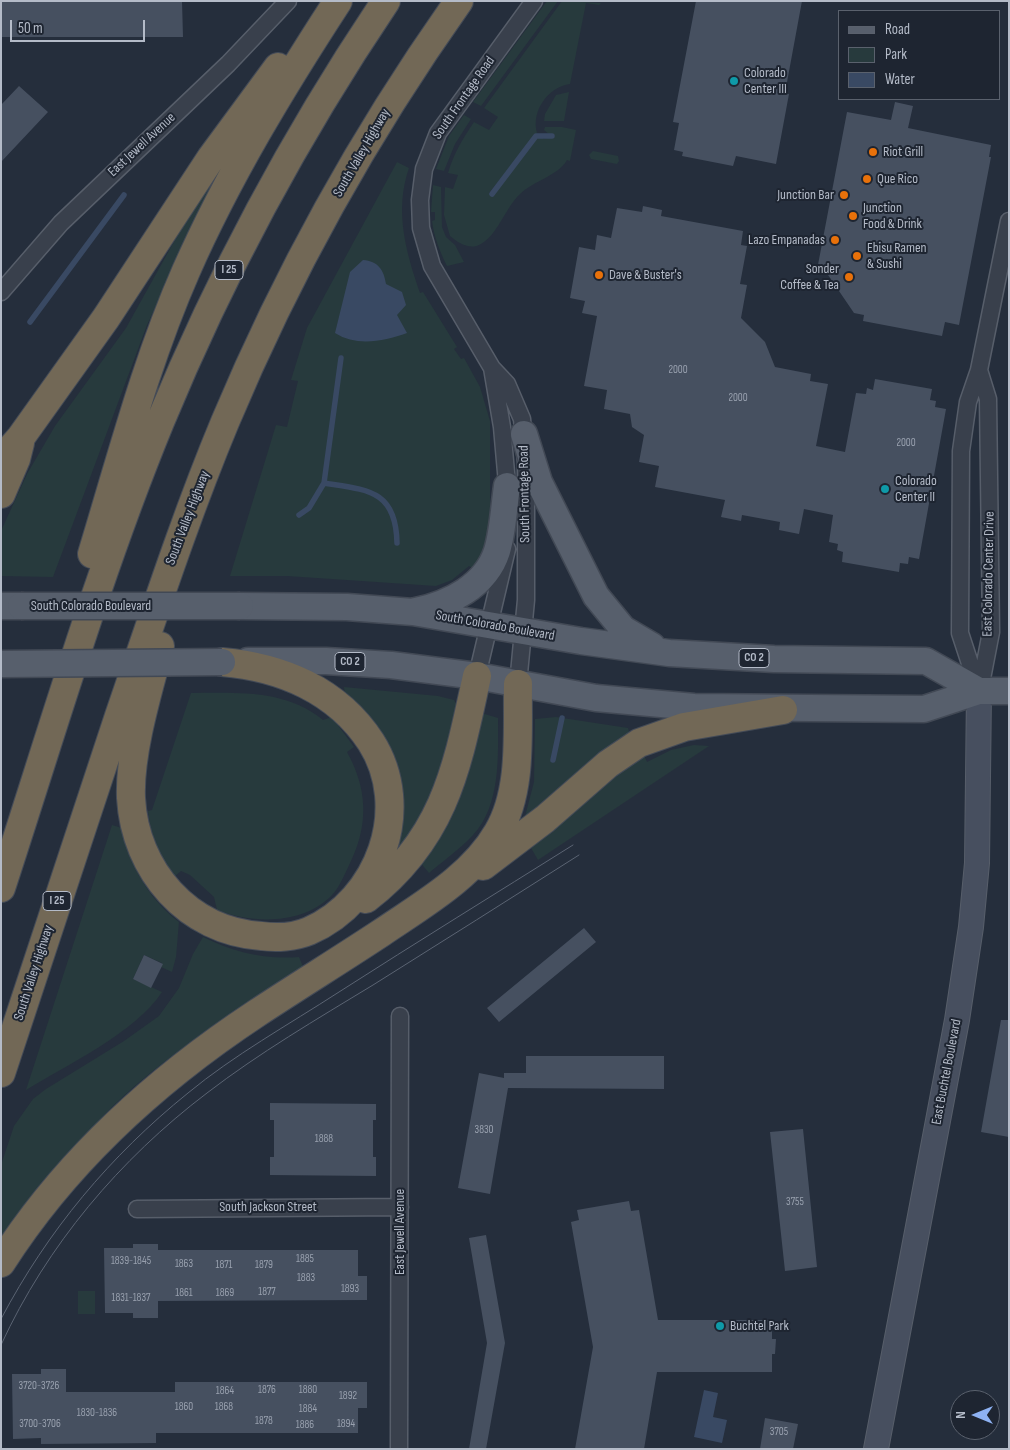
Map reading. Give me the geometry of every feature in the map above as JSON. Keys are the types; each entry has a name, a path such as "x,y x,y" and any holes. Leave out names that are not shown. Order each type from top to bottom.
{"highway":[{"path":"1,460 21,437 110,311 211,158 326,1"},
{"path":"1,874 33,754 87,570 149,370 172,304 202,236 255,136 287,81 338,1"},
{"name":"I 25","path":"1,888 94,603 144,461 170,398 213,302 281,171 335,80 386,1"},
{"name":"South Valley Highway","path":"1,1073 165,580 214,450 266,332 325,216 401,86 459,1"},
{"path":"1,494 16,459 21,437"},
{"path":"214,450 152,675 137,744 131,785 135,825 143,850 156,876 174,898 201,919 228,930 253,936 286,936 309,931 347,913 374,893 409,859 423,840 446,797 452,780 477,676"},
{"path":"222,662 271,669 321,693 343,710 364,733 379,758 386,776 389,794 388,829 378,864 360,892 348,904 337,914 309,931"},
{"path":"432,897 477,860 498,832 506,816 516,766 518,684"},
{"path":"1,1263 49,1197 111,1129 143,1098 218,1040 504,851 608,764 638,742 684,727 783,710"}],"main road":[{"path":"524,434 539,482 603,607 614,621 633,637 669,653"},
{"path":"412,612 456,596 476,584 484,575 497,551 507,486"},
{"name":"South Colorado Boulevard","path":"11,606 347,607 412,612 581,641 669,653 774,659 926,661 979,691"},
{"name":"South Colorado Boulevard","path":"2,664 299,660 353,662 424,668 596,698 665,705 783,710 924,709 979,691 1009,691"},
{"name":"East Buchtel Boulevard","path":"876,1449 957,1020 973,918 977,862 979,691"}],"street":[{"name":"East Jewell Avenue","path":"1,292 60,223 228,64 288,1"},
{"name":"South Frontage Road","path":"518,684 526,600 524,434 514,395 508,384 492,368 442,284 429,258 421,228 420,192 424,169 438,133 534,1"},
{"name":"East Colorado Center Drive","path":"979,691 960,633 960,473 968,402 979,370 1009,221"},
{"name":"South Frontage Road","path":"477,676 507,546 509,522 502,427 492,368"},
{"name":"East Colorado Center Drive","path":"979,370 988,399 991,632 979,691"},
{"name":"East Jewell Avenue","path":"399,1449 400,1016"},
{"name":"South Jackson Street","path":"137,1208 400,1207"}],"green space":[{"path":"547,1 558,1 481,106 473,102"},
{"path":"562,1 601,3 599,5 586,3 570,84 555,90 543,101 537,116 537,133 489,193 491,195 495,193 536,139 543,136 543,139 552,137 544,130 545,127 562,127 576,130 570,161 567,160 558,170 525,189 515,200 491,236 485,241 471,247 463,245 450,236 444,215 445,187 453,189 458,175 448,173 453,159 474,122 489,130 498,117 484,108"},
{"path":"569,92 564,121 544,121 545,114 556,95"},
{"path":"464,115 471,119 455,144 444,171 436,169 449,136"},
{"path":"593,151 618,156 619,161 617,164 591,159 589,155"},
{"path":"397,162 409,168 402,200 402,216 406,247 420,293 423,292 457,347 454,349 461,359 464,358 480,387 490,421 490,538 477,571 469,566 452,580 436,586 287,576 230,576 276,425 287,427 298,381 291,380 307,328"},
{"path":"217,177 147,325 53,577 1,576 1,531 27,474 55,426 126,328 201,193"},
{"path":"433,185 441,187 442,227 446,237 455,245 464,262 447,266 440,250 432,221 435,220 435,212 431,212"},
{"path":"344,687 438,696 454,700 458,707 450,742 428,809 394,858 398,846 403,810 399,774 395,762 345,695"},
{"path":"191,693 243,693 277,698 293,703 323,720 332,717 354,747 347,752 354,765 362,792 363,819 361,833 351,861 335,892 320,905 292,917 277,919 246,918 231,915 217,910 214,897 190,875 181,871 175,876 160,854 153,837 148,811 152,810"},
{"path":"478,712 498,718 496,779 489,809 473,835 429,873 419,861"},
{"path":"556,717 628,728 630,735 523,824 534,782 535,719"},
{"path":"694,745 709,746 538,860 531,848 612,775 643,753 647,762 671,750"},
{"path":"112,825 122,828 135,868 149,892 179,922 176,957 172,972 161,967 162,963 144,955 133,979 162,992 150,1007 136,1021 100,1047 26,1090"},
{"path":"203,937 226,947 250,954 287,958 299,957 304,969 200,1036 127,1093 105,1114 1,1246 1,1165 14,1126 33,1099 46,1089 124,1041 159,1016 179,988 193,954"},
{"path":"78,1291 95,1291 95,1314 78,1314"}],"water":[{"path":"363,260 376,264 384,274 386,284 402,292 406,305 397,315 407,333 380,340 361,341 352,340 335,333 350,272"},
{"path":"704,1390 718,1393 713,1417 727,1420 722,1443 694,1437"}],"building":[{"path":"1,1 182,1 183,37 1,37"},
{"name":"Colorado Center III","path":"696,1 802,1 785,93 789,94 776,164 736,156 733,166 682,156 683,152 674,150 679,123 673,122"},
{"path":"19,86 48,112 1,162 1,105"},
{"path":"895,102 913,106 908,128 991,145 989,157 991,157 959,325 945,322 942,336 863,321 864,315 854,313 826,272 817,270 847,112 891,120"},
{"path":"643,206 662,210 661,216 743,231 741,245 747,246 740,284 747,285 741,318 765,342 775,367 811,374 810,381 828,384 816,446 845,452 856,393 866,394 867,388 873,390 875,379 932,389 930,400 936,401 935,407 946,409 919,559 909,557 908,564 900,563 899,572 842,562 843,552 837,550 838,544 829,542 833,515 804,509 799,534 779,530 780,522 742,515 741,521 721,517 725,500 655,487 659,466 639,462 644,435 632,427 630,414 604,409 607,390 584,386 597,316 582,313 585,301 570,298 579,247 595,250 597,235 611,238 617,208 642,212"},
{"path":"584,928 596,942 499,1022 487,1008"},
{"path":"144,955 163,964 151,988 133,979"},
{"path":"1001,1020 1009,1020 1009,1137 981,1132"},
{"path":"526,1056 664,1056 664,1089 508,1088 490,1194 458,1188 479,1073 504,1078 504,1073 526,1073"},
{"path":"270,1103 376,1104 376,1120 373,1120 373,1157 376,1157 376,1176 270,1175 270,1157 274,1157 274,1120 270,1120"},
{"path":"803,1129 817,1267 785,1271 770,1132"},
{"name":"Buchtel Park","path":"629,1201 631,1211 639,1210 658,1320 772,1320 772,1339 776,1339 775,1354 772,1354 772,1372 657,1372 644,1449 575,1449 593,1347 571,1222 579,1220 577,1210"},
{"path":"486,1235 505,1343 486,1449 469,1449 487,1343 469,1238"},
{"path":"133,1244 158,1244 158,1250 358,1250 358,1276 367,1276 367,1300 158,1301 158,1318 133,1318 133,1313 105,1313 104,1248 133,1248"},
{"path":"41,1369 66,1369 66,1392 175,1392 175,1382 367,1382 367,1408 358,1408 358,1433 156,1433 156,1443 41,1444 41,1438 13,1439 12,1374 41,1374"},
{"path":"765,1418 798,1424 793,1449 760,1449"}],"waterway":[{"path":"492,194 536,136 552,136"},
{"path":"30,322 124,195"},
{"path":"299,515 309,508 324,483 341,358"},
{"path":"324,483 354,488 377,496 391,512 397,543"},
{"path":"553,760 562,718"}],"tram line":[{"path":"1,1319 19,1286 60,1225 107,1169 159,1117 206,1079 262,1041 573,845"},
{"path":"1,1345 19,1308 63,1239 116,1175 175,1119 227,1078 268,1050 579,855"}],"place":[{"name":"Colorado Center III","path":"734,81"},
{"name":"Riot Grill","path":"873,152"},
{"name":"Que Rico","path":"867,179"},
{"name":"Junction Bar","path":"844,195"},
{"name":"Junction Food & Drink","path":"853,216"},
{"name":"Lazo Empanadas","path":"835,240"},
{"name":"Ebisu Ramen & Sushi","path":"857,256"},
{"name":"Dave & Buster's","path":"599,275"},
{"name":"Sonder Coffee & Tea","path":"849,277"},
{"name":"Colorado Center II","path":"885,489"},
{"name":"Buchtel Park","path":"720,1326"}]}
